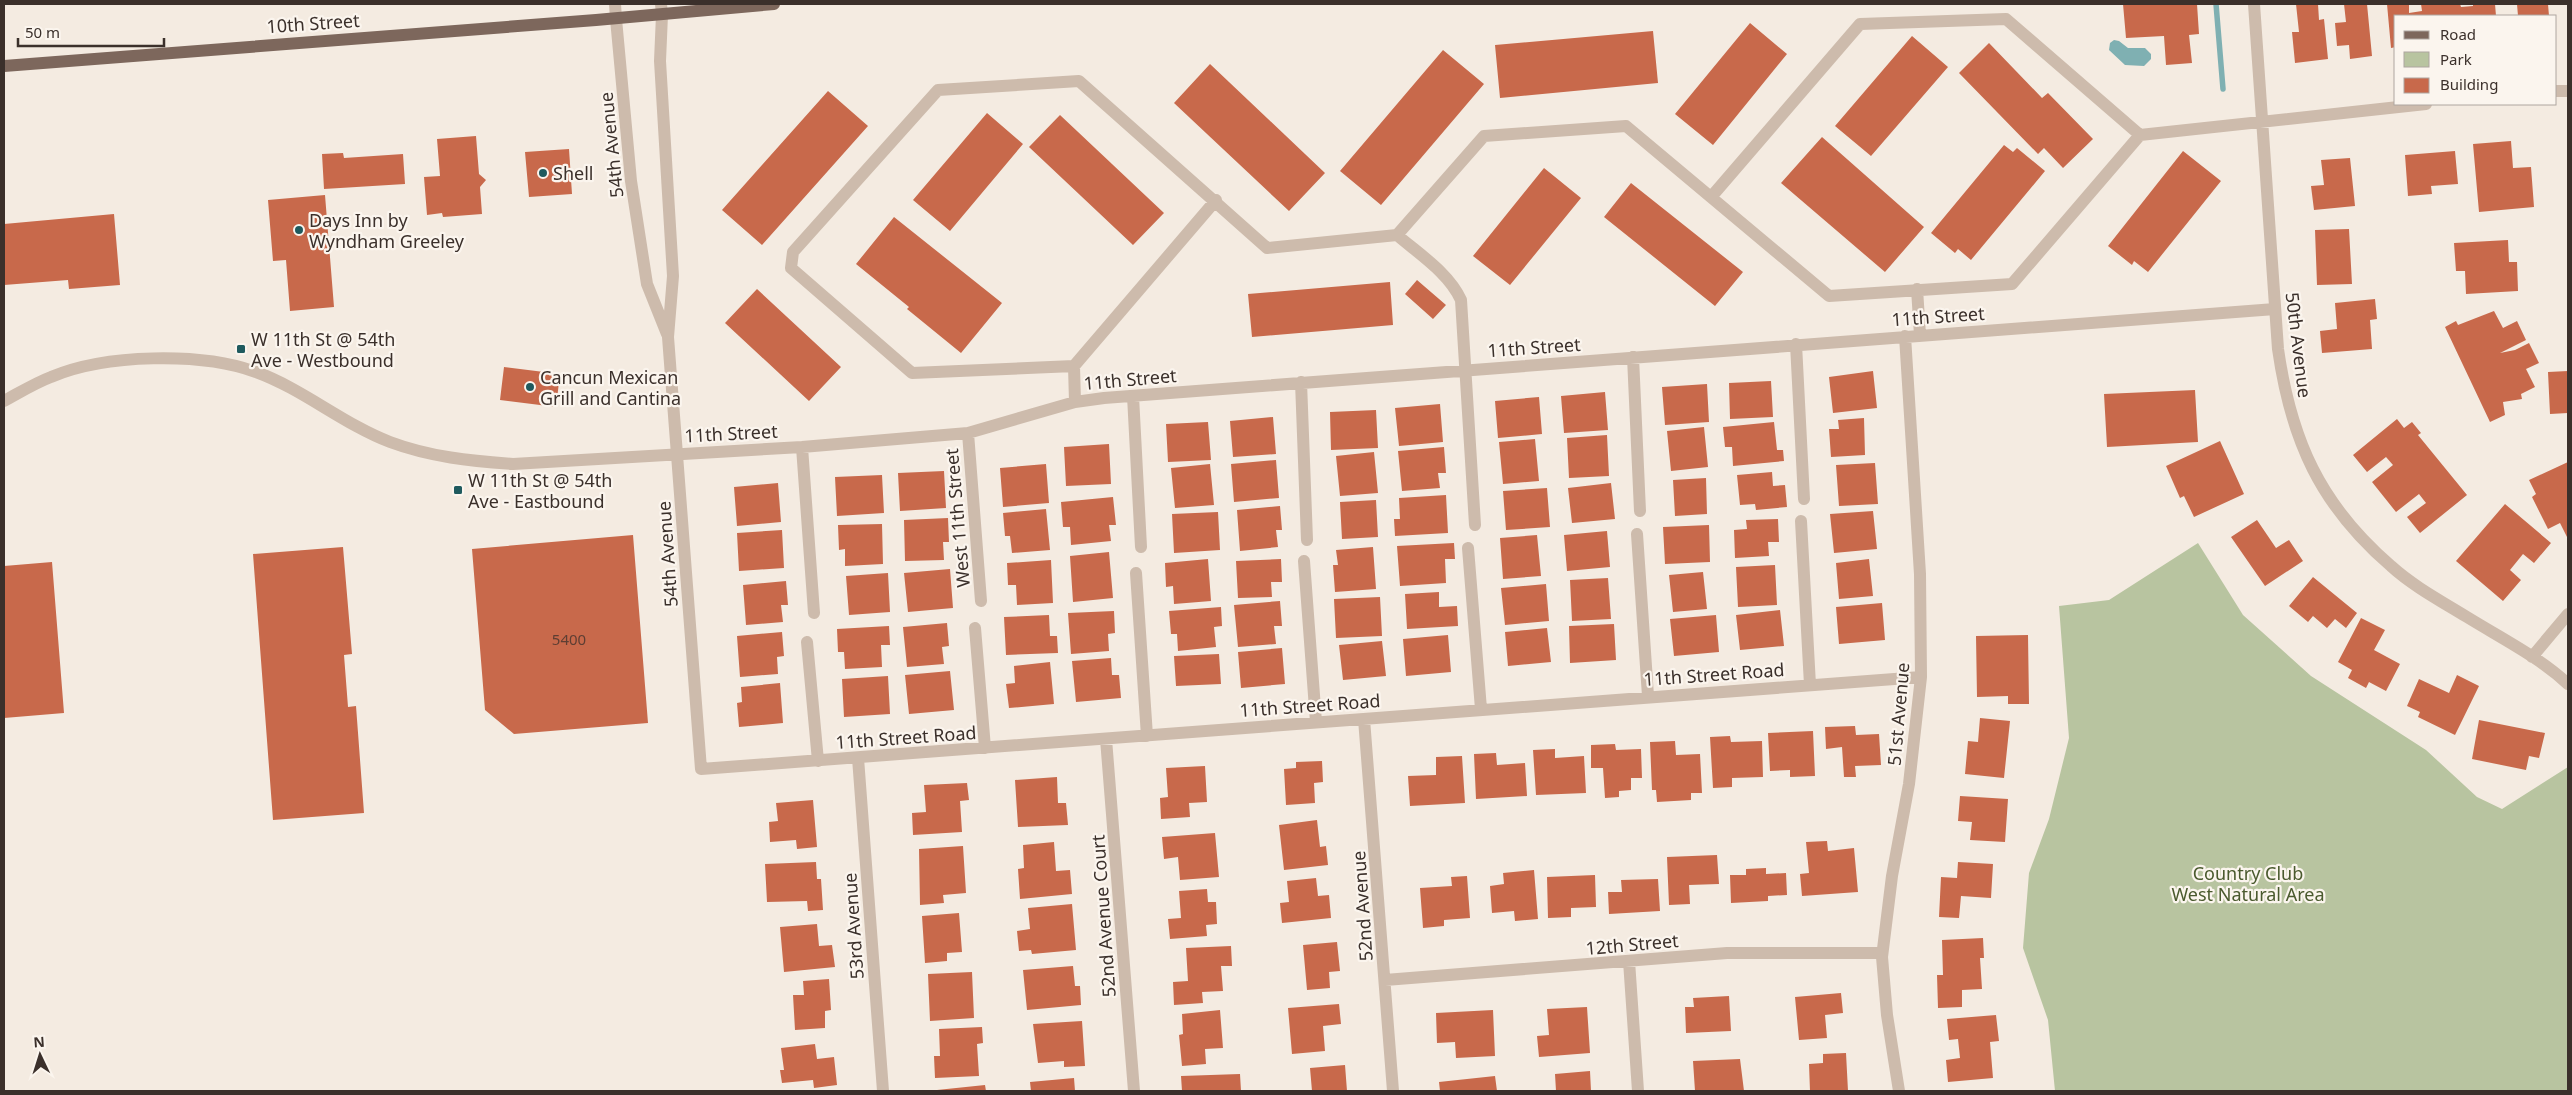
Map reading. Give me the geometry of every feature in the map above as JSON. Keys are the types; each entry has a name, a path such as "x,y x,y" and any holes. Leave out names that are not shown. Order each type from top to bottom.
{"main road":[{"name":"10th Street","path":"4,66 108,60 279,44 616,18 661,9 774,4"}],"street":[{"name":"54th Avenue","path":"615,4 631,181 647,284 668,337"},
{"name":"50th Avenue","path":"2254,4 2275,309 2284,388 2304,453 2322,489 2353,527 2391,566 2424,590 2532,657 2568,684"},
{"name":"54th Avenue","path":"661,9 660,61 673,276 668,337 701,769"},
{"path":"1712,196 1860,24 2006,19 2140,135"},
{"path":"1074,366 912,373 791,268 794,252 938,90 1079,81 1216,200 1267,248 1397,235 1484,136 1626,126 1712,196 1829,296 2012,284 2140,135 2416,105"},
{"path":"1075,402 1074,366 1216,200"},
{"path":"1397,235 1447,278 1456,288 1461,300 1475,525"},
{"path":"1918,289 1920,335"},
{"name":"11th Street","path":"4,401 51,376 109,361 147,358 192,360 256,372 389,442 436,456 468,461 513,464 802,447 968,433 1075,402 1133,396 2275,309"},
{"name":"51st Avenue","path":"1899,1091 1888,1015 1882,953 1892,876 1910,784 1921,677 1920,574 1905,336"},
{"path":"1796,344 1804,499"},
{"path":"1633,357 1640,511"},
{"path":"1301,382 1307,540"},
{"path":"1133,396 1141,547"},
{"name":"West 11th Street","path":"968,433 982,601"},
{"path":"802,447 814,613"},
{"path":"1800,521 1810,685"},
{"path":"1637,534 1648,696"},
{"path":"1468,548 1481,709"},
{"path":"1304,561 1316,722"},
{"path":"1136,573 1147,736"},
{"path":"2532,657 2568,614"},
{"path":"975,628 985,748"},
{"path":"807,642 818,761"},
{"name":"11th Street Road","path":"701,769 1648,696 1921,677"},
{"name":"52nd Avenue","path":"1364,718 1394,1091"},
{"name":"52nd Avenue Court","path":"1106,739 1134,1091"},
{"name":"53rd Avenue","path":"858,758 883,1091"},
{"name":"12th Street","path":"1385,980 1727,953 1882,953"},
{"path":"1629,962 1638,1091"}],"green space":[{"name":"Country Club West Natural Area","path":"2198,543 2243,615 2311,676 2426,750 2477,797 2502,809 2568,767 2568,1091 2055,1091 2048,1020 2023,948 2029,873 2049,819 2069,738 2059,606 2109,600"}],"water":[{"path":"2114,40 2119,41 2128,48 2145,48 2151,54 2151,59 2144,66 2125,65 2109,50 2110,43"}],"building":[{"path":"2123,4 2197,4 2199,34 2189,35 2192,63 2166,65 2164,36 2126,38"},
{"path":"2296,4 2318,4 2319,20 2324,19 2328,59 2295,63 2292,32 2299,32"},
{"path":"2344,4 2367,4 2372,56 2350,59 2349,45 2337,46 2335,23 2346,22"},
{"path":"2387,4 2409,4 2409,13 2422,11 2421,4 2460,4 2461,7 2473,6 2473,4 2495,4 2496,15 2394,15 2394,47 2391,48"},
{"path":"2517,4 2548,4 2549,15 2518,15"},
{"path":"1750,23 1787,54 1713,145 1675,114"},
{"path":"1653,31 1658,83 1500,98 1495,45"},
{"path":"1912,36 1948,67 1871,156 1835,126"},
{"path":"1989,43 2042,98 2048,93 2093,139 2063,168 2044,148 2038,154 1959,73"},
{"path":"1443,50 1484,84 1381,205 1340,171"},
{"path":"1210,64 1325,173 1289,211 1174,103"},
{"path":"828,91 868,126 762,245 722,210"},
{"path":"987,113 1023,144 950,231 913,200"},
{"path":"1060,115 1164,213 1133,245 1029,147"},
{"path":"476,136 479,174 486,180 480,187 482,214 443,217 442,213 427,215 424,177 440,176 437,139"},
{"path":"1822,137 1924,227 1885,272 1781,183"},
{"path":"2511,141 2513,168 2531,167 2534,207 2479,212 2473,144"},
{"path":"2004,145 2013,152 2017,148 2045,171 1971,260 1958,249 1955,253 1931,233"},
{"path":"569,149 572,194 529,197 525,152"},
{"path":"2183,151 2221,181 2148,272 2134,261 2132,265 2108,246"},
{"path":"2455,151 2458,184 2431,186 2432,194 2408,196 2405,155"},
{"path":"343,153 344,158 403,154 405,184 324,189 322,154"},
{"path":"2350,158 2355,206 2314,210 2311,186 2324,185 2321,160"},
{"path":"1544,168 1581,198 1510,285 1473,256"},
{"path":"1631,183 1743,272 1715,306 1604,217"},
{"name":"Days Inn by Wyndham Greeley","path":"325,195 334,307 290,311 286,260 273,261 268,200"},
{"path":"114,214 120,285 69,289 68,280 4,285 4,224"},
{"path":"894,217 1002,303 961,353 856,264"},
{"path":"2349,229 2352,284 2317,285 2315,230"},
{"path":"2508,240 2509,262 2517,262 2518,291 2466,294 2465,271 2456,271 2454,243"},
{"path":"1417,280 1446,305 1433,319 1405,294"},
{"path":"1390,282 1393,325 1252,337 1248,294"},
{"path":"757,289 841,367 809,401 725,323"},
{"path":"2375,299 2377,319 2370,320 2372,349 2322,353 2320,331 2337,329 2335,303"},
{"path":"2494,311 2503,328 2517,321 2526,340 2500,353 2515,350 2529,343 2539,363 2526,369 2535,387 2521,394 2522,399 2503,402 2505,415 2490,422 2445,327 2456,321 2458,325"},
{"name":"Cancun Mexican Grill and Cantina","path":"504,367 560,374 556,407 500,400"},
{"path":"1873,371 1877,408 1833,413 1829,377"},
{"path":"2568,371 2568,413 2550,414 2548,372"},
{"path":"1771,381 1773,417 1730,419 1729,383"},
{"path":"1707,384 1709,422 1665,425 1662,387"},
{"path":"2195,390 2198,442 2107,447 2104,394"},
{"path":"1605,392 1608,430 1564,433 1561,396"},
{"path":"1539,397 1542,434 1498,438 1495,401"},
{"path":"1440,404 1443,442 1399,446 1395,408"},
{"path":"1376,410 1378,448 1331,450 1330,412"},
{"path":"1273,417 1276,454 1233,457 1230,421"},
{"path":"1864,418 1865,455 1831,457 1829,429 1839,429 1838,420"},
{"path":"2397,419 2404,428 2412,422 2421,433 2418,435 2467,495 2420,533 2407,517 2426,503 2419,494 2396,512 2372,482 2393,465 2386,457 2367,472 2353,455"},
{"path":"1208,422 1211,460 1168,462 1166,424"},
{"path":"1774,422 1777,450 1783,450 1784,461 1733,466 1732,447 1725,447 1723,427"},
{"path":"1704,427 1708,467 1671,471 1667,431"},
{"path":"1607,435 1609,476 1569,478 1567,438"},
{"path":"1535,439 1539,481 1503,484 1499,442"},
{"path":"2220,441 2244,494 2194,517 2184,496 2180,498 2166,466"},
{"path":"1109,444 1111,484 1066,486 1064,447"},
{"path":"1444,447 1446,473 1438,473 1440,488 1402,491 1398,451"},
{"path":"1374,452 1378,493 1340,496 1336,456"},
{"path":"1276,460 1279,498 1234,502 1231,464"},
{"path":"2568,462 2568,539 2560,523 2548,529 2532,497 2536,494 2529,480"},
{"path":"1875,463 1878,504 1839,506 1836,465"},
{"path":"1046,464 1049,503 1003,507 1000,468"},
{"path":"1210,464 1214,505 1175,508 1171,468"},
{"path":"944,471 946,508 900,511 898,473"},
{"path":"1772,472 1773,486 1785,485 1787,507 1756,510 1755,504 1740,505 1737,475"},
{"path":"882,475 884,513 837,516 835,477"},
{"path":"1706,478 1707,514 1675,516 1673,480"},
{"path":"778,483 781,522 737,526 734,487"},
{"path":"1611,483 1615,519 1572,523 1568,488"},
{"path":"1547,488 1550,527 1506,530 1503,491"},
{"path":"1446,495 1448,533 1395,536 1394,519 1400,519 1399,498"},
{"path":"1113,497 1116,525 1109,525 1111,541 1071,545 1070,527 1063,527 1061,502"},
{"path":"1376,500 1378,537 1342,539 1340,502"},
{"path":"2505,504 2551,543 2534,563 2523,554 2510,570 2521,580 2503,601 2456,561"},
{"path":"1280,506 1282,530 1276,530 1278,547 1240,551 1237,510"},
{"path":"1046,509 1050,550 1012,553 1010,536 1005,536 1003,513"},
{"path":"1873,511 1877,549 1834,553 1830,514"},
{"path":"1218,512 1220,550 1174,553 1172,514"},
{"path":"948,518 949,542 943,542 944,560 905,561 904,520"},
{"path":"1778,519 1779,542 1768,542 1769,556 1735,558 1734,530 1747,529 1746,520"},
{"path":"2257,520 2276,548 2289,540 2303,561 2265,586 2231,537"},
{"path":"882,524 883,564 845,566 845,549 839,550 838,525"},
{"path":"1709,525 1710,562 1665,564 1663,527"},
{"path":"782,530 784,568 739,571 737,533"},
{"path":"1607,531 1610,567 1567,571 1564,535"},
{"path":"633,535 648,723 514,734 485,710 472,549"},
{"path":"1537,535 1541,576 1503,579 1500,538"},
{"path":"1454,543 1455,559 1445,559 1446,583 1400,586 1397,546"},
{"path":"343,547 352,654 344,655 348,707 356,706 364,813 273,820 253,554"},
{"path":"1373,547 1376,589 1335,592 1333,565 1338,565 1336,550"},
{"path":"1109,552 1113,598 1073,602 1070,556"},
{"path":"1208,559 1211,601 1174,604 1173,586 1166,587 1165,563"},
{"path":"1281,559 1282,582 1271,582 1272,597 1238,598 1236,561"},
{"path":"1869,559 1873,596 1839,599 1836,563"},
{"path":"1051,560 1053,603 1017,605 1016,585 1008,585 1007,563"},
{"path":"52,562 64,713 4,718 4,566"},
{"path":"1775,565 1777,605 1738,607 1736,567"},
{"path":"950,569 953,608 908,612 904,573"},
{"path":"1703,572 1707,609 1673,612 1669,575"},
{"path":"888,573 890,612 849,615 846,576"},
{"path":"2313,577 2357,613 2346,628 2335,619 2327,628 2313,616 2308,622 2289,606"},
{"path":"1608,578 1611,619 1572,621 1570,580"},
{"path":"786,581 788,605 781,605 783,622 746,625 743,585"},
{"path":"1546,584 1549,621 1505,625 1501,588"},
{"path":"1439,592 1439,607 1457,606 1458,626 1407,629 1405,594"},
{"path":"1380,597 1382,636 1336,638 1334,599"},
{"path":"1280,601 1282,626 1274,626 1276,644 1238,647 1234,605"},
{"path":"1882,603 1885,640 1839,644 1836,607"},
{"path":"1221,607 1222,626 1214,627 1216,647 1178,651 1177,634 1171,634 1169,611"},
{"path":"1780,610 1784,646 1740,650 1736,615"},
{"path":"1114,611 1115,633 1108,634 1109,651 1071,654 1068,613"},
{"path":"1049,615 1050,636 1057,636 1058,653 1006,655 1004,617"},
{"path":"1716,615 1719,652 1674,656 1670,619"},
{"path":"2361,618 2385,630 2374,650 2400,664 2386,691 2369,682 2366,688 2348,678 2352,670 2338,662"},
{"path":"947,623 949,646 942,647 944,664 907,667 903,627"},
{"path":"1614,624 1616,660 1570,663 1569,626"},
{"path":"889,626 890,645 881,645 882,667 845,669 844,652 838,652 837,629"},
{"path":"1547,628 1551,662 1508,666 1505,632"},
{"path":"782,632 784,656 777,657 778,674 740,677 737,636"},
{"path":"1448,635 1451,672 1406,676 1403,639"},
{"path":"2028,635 2029,704 2008,704 2008,696 1977,697 1976,636"},
{"path":"1382,641 1386,676 1343,680 1339,645"},
{"path":"1282,648 1285,684 1241,688 1238,652"},
{"path":"1219,654 1221,684 1176,686 1174,656"},
{"path":"1111,658 1112,675 1119,675 1121,698 1076,702 1072,661"},
{"path":"1050,662 1054,704 1009,708 1006,684 1015,683 1014,666"},
{"path":"950,671 954,710 909,714 905,675"},
{"path":"2457,675 2479,686 2455,735 2418,717 2420,712 2407,706 2419,679 2449,693"},
{"path":"888,676 890,714 844,717 842,679"},
{"path":"780,683 783,723 739,727 737,703 742,702 741,687"},
{"path":"1980,718 2010,721 2004,778 1965,774 1968,741 1978,742"},
{"path":"2479,720 2545,733 2539,758 2529,756 2526,770 2472,759"},
{"path":"1855,726 1856,735 1879,734 1881,765 1855,766 1856,777 1844,777 1842,747 1826,749 1825,727"},
{"path":"1813,731 1815,776 1790,777 1790,770 1770,771 1768,733"},
{"path":"1730,736 1731,742 1762,741 1763,777 1732,778 1732,787 1713,788 1710,737"},
{"path":"1675,741 1676,755 1700,754 1702,793 1691,793 1691,800 1657,802 1656,790 1652,790 1650,742"},
{"path":"1615,744 1616,750 1641,749 1642,778 1631,778 1631,790 1619,791 1619,797 1605,798 1603,768 1591,768 1591,745"},
{"path":"1555,749 1555,758 1584,756 1586,793 1536,795 1533,750"},
{"path":"1496,753 1497,765 1525,763 1527,796 1476,799 1474,754"},
{"path":"1462,756 1465,803 1410,806 1408,776 1436,775 1436,757"},
{"path":"1322,761 1323,782 1314,783 1315,803 1286,805 1284,769 1296,768 1296,762"},
{"path":"1205,766 1207,802 1189,803 1190,817 1161,819 1160,798 1168,797 1166,768"},
{"path":"1057,777 1058,803 1066,803 1068,825 1018,827 1015,780"},
{"path":"967,783 969,800 960,801 962,832 913,835 912,813 926,812 924,785"},
{"path":"1960,796 2008,799 2005,842 1970,840 1972,822 1958,821"},
{"path":"813,800 817,847 797,849 796,840 770,842 769,822 778,821 776,803"},
{"path":"1317,820 1320,847 1326,846 1328,865 1284,870 1279,825"},
{"path":"1215,833 1219,877 1180,880 1178,857 1164,859 1162,837"},
{"path":"1827,841 1828,851 1854,848 1858,892 1802,896 1800,874 1809,873 1806,842"},
{"path":"1054,842 1056,871 1070,870 1072,894 1020,899 1018,869 1024,868 1023,845"},
{"path":"963,846 966,893 943,895 944,903 920,905 919,849"},
{"path":"1717,855 1719,884 1689,885 1690,904 1669,905 1667,857"},
{"path":"816,862 817,879 821,879 823,910 808,911 807,901 767,902 765,864"},
{"path":"1958,862 1993,864 1991,898 1961,896 1959,918 1939,917 1941,877 1957,878"},
{"path":"1766,868 1766,874 1786,873 1787,895 1768,896 1768,901 1731,903 1730,875 1746,875 1746,869"},
{"path":"1534,870 1538,919 1515,921 1514,911 1492,913 1490,886 1504,884 1503,873"},
{"path":"1595,875 1596,907 1571,908 1571,917 1548,918 1547,877"},
{"path":"1467,876 1470,918 1444,920 1444,926 1423,928 1420,888 1452,886 1451,877"},
{"path":"1316,878 1318,896 1329,895 1331,918 1282,923 1280,903 1289,902 1287,881"},
{"path":"1658,879 1660,911 1609,914 1608,892 1622,892 1621,880"},
{"path":"1207,889 1208,902 1216,902 1217,924 1206,925 1207,936 1170,939 1168,919 1181,918 1179,891"},
{"path":"1072,904 1076,950 1032,954 1031,950 1019,951 1017,931 1030,929 1028,908"},
{"path":"959,913 962,952 947,953 947,961 925,963 922,916"},
{"path":"817,924 819,946 832,945 835,967 784,972 780,927"},
{"path":"1983,938 1984,958 1980,958 1982,989 1962,990 1962,1007 1938,1008 1937,975 1943,975 1942,940"},
{"path":"1337,942 1340,971 1329,972 1330,988 1307,990 1303,945"},
{"path":"1231,946 1232,966 1221,966 1223,991 1202,992 1203,1003 1174,1005 1173,982 1188,981 1186,948"},
{"path":"1073,966 1075,986 1080,986 1081,1005 1027,1010 1023,970"},
{"path":"972,972 974,1018 930,1021 928,974"},
{"path":"829,979 831,1010 825,1011 825,1028 795,1030 793,995 804,995 803,981"},
{"path":"1841,993 1843,1013 1825,1015 1827,1038 1799,1040 1795,997"},
{"path":"1729,996 1731,1031 1686,1033 1685,1007 1694,1007 1693,998"},
{"path":"1339,1004 1341,1024 1323,1026 1325,1051 1292,1054 1288,1008"},
{"path":"1587,1007 1590,1053 1539,1057 1537,1036 1549,1035 1547,1009"},
{"path":"1220,1010 1223,1048 1205,1049 1206,1064 1182,1066 1179,1035 1183,1034 1182,1014"},
{"path":"1493,1010 1495,1056 1456,1058 1455,1042 1437,1043 1436,1013"},
{"path":"1996,1015 1999,1041 1990,1042 1993,1078 1948,1082 1946,1060 1960,1058 1958,1039 1949,1040 1947,1019"},
{"path":"1082,1021 1085,1066 1064,1067 1064,1061 1038,1063 1033,1024"},
{"path":"982,1027 983,1043 977,1044 979,1076 935,1078 934,1056 940,1056 939,1029"},
{"path":"815,1044 817,1059 834,1057 837,1085 814,1088 813,1080 782,1083 780,1070 784,1070 781,1048"},
{"path":"1846,1053 1848,1091 1810,1091 1809,1064 1823,1063 1823,1054"},
{"path":"1740,1059 1744,1091 1695,1091 1693,1061"},
{"path":"1345,1065 1347,1091 1312,1091 1310,1068"},
{"path":"1590,1071 1591,1091 1556,1091 1555,1074"},
{"path":"1240,1074 1241,1091 1182,1091 1181,1076"},
{"path":"1495,1076 1497,1091 1440,1091 1439,1082"},
{"path":"1074,1078 1075,1091 1031,1091 1030,1082"},
{"path":"985,1085 986,1091 937,1091 937,1090"}],"waterway":[{"path":"2216,4 2223,89"}],"place":[{"name":"Shell","path":"543,173"},
{"name":"Days Inn by Wyndham Greeley","path":"299,230"},
{"name":"W 11th St @ 54th Ave - Westbound","path":"241,349"},
{"name":"Cancun Mexican Grill and Cantina","path":"530,387"},
{"name":"W 11th St @ 54th Ave - Eastbound","path":"458,490"}]}
